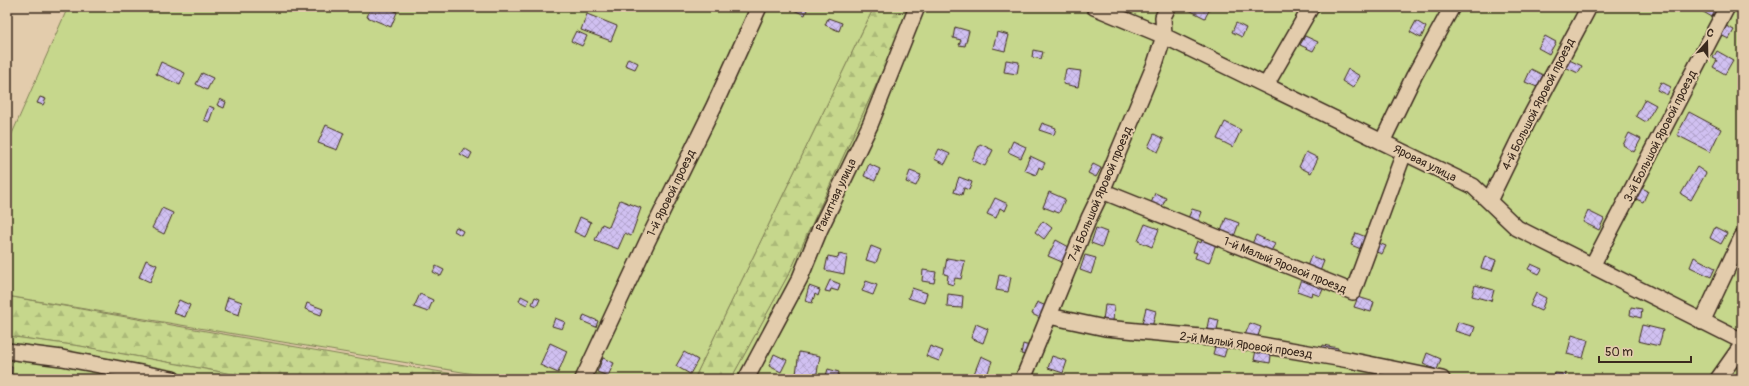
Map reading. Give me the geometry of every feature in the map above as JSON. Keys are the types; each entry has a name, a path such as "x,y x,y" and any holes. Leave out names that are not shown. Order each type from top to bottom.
{"street":[{"name":"1-й Яровой проезд","path":"583,379 647,242 714,106 759,7"},
{"name":"Ракитная улица","path":"746,379 800,278 830,208 870,124 917,7"},
{"name":"Яровая улица","path":"1094,7 1164,36 1473,186 1517,228 1742,341"},
{"name":"7-й Большой Яровой проезд","path":"1023,379 1088,218 1102,191 1155,64 1164,36 1163,17 1168,7"},
{"path":"1266,85 1311,7"},
{"path":"1382,142 1414,76 1452,7"},
{"name":"4-й Большой Яровой проезд","path":"1489,201 1527,123 1589,7"},
{"name":"3-й Большой Яровой проезд","path":"1592,266 1727,7"},
{"name":"1-й Малый Яровой проезд","path":"1102,191 1353,292 1404,153"},
{"path":"1702,322 1742,237"},
{"name":"2-й Малый Яровой проезд","path":"1049,316 1105,328 1233,340 1349,360 1442,379"},
{"path":"1718,379 1742,345"},
{"path":"7,350 62,358 173,379"}],"green space":[{"path":"68,7 874,7 694,379 504,379 7,296 7,145"},
{"path":"874,7 912,7 791,270 731,379 694,379"},
{"path":"912,7 1742,7 1742,379 731,379 791,270"},
{"path":"7,296 416,368 487,379 259,379 80,346 7,336"},
{"path":"7,336 80,346 259,379 7,379"}],"building":[{"path":"371,7 386,7 397,12 391,27 367,17"},
{"path":"808,7 805,15 789,8"},
{"path":"1183,7 1211,7 1205,18"},
{"path":"1701,7 1717,7 1712,17 1700,10"},
{"path":"587,14 617,26 611,41 581,30"},
{"path":"828,18 842,23 839,31 825,25"},
{"path":"1416,21 1426,27 1421,38 1410,32"},
{"path":"1236,23 1246,28 1242,37 1232,32"},
{"path":"1722,24 1734,30 1729,39 1718,34"},
{"path":"955,27 969,31 965,46 959,45 961,40 953,38"},
{"path":"576,31 587,36 582,46 571,41"},
{"path":"997,32 1009,35 1005,51 993,48"},
{"path":"1305,36 1318,42 1313,51 1300,45"},
{"path":"1545,36 1556,42 1549,54 1538,48"},
{"path":"1033,50 1043,52 1041,59 1032,57"},
{"path":"1717,51 1733,60 1725,74 1713,67 1717,60 1713,58"},
{"path":"628,58 638,63 635,69 625,65"},
{"path":"1567,59 1582,66 1578,73 1563,66"},
{"path":"1006,60 1019,62 1017,74 1004,72"},
{"path":"161,62 185,73 180,85 156,74"},
{"path":"1066,69 1081,71 1078,87 1063,84"},
{"path":"1348,69 1360,76 1353,88 1342,81"},
{"path":"1531,69 1543,75 1537,87 1525,82"},
{"path":"202,73 213,78 207,90 196,84"},
{"path":"1661,82 1671,87 1667,95 1657,90"},
{"path":"40,97 46,99 43,105 37,103"},
{"path":"220,99 226,102 224,108 217,105"},
{"path":"1645,99 1656,105 1646,122 1636,116"},
{"path":"209,106 214,108 209,122 204,120"},
{"path":"1689,112 1721,129 1710,152 1677,135"},
{"path":"1225,122 1241,130 1233,147 1217,139"},
{"path":"1042,123 1056,128 1054,135 1039,130"},
{"path":"326,125 344,133 337,150 318,143"},
{"path":"1629,133 1641,139 1634,152 1623,145"},
{"path":"1154,134 1164,139 1158,152 1148,147"},
{"path":"1013,141 1026,147 1021,158 1008,152"},
{"path":"980,144 993,150 985,166 972,160"},
{"path":"464,148 472,153 469,159 460,154"},
{"path":"939,149 950,154 945,164 934,159"},
{"path":"1306,152 1318,158 1311,173 1299,167"},
{"path":"1030,156 1045,163 1042,169 1039,167 1036,175 1024,170"},
{"path":"869,164 880,169 875,181 864,176"},
{"path":"1093,164 1101,168 1096,177 1088,173"},
{"path":"1697,167 1706,173 1691,200 1681,194"},
{"path":"910,171 921,175 916,186 906,182"},
{"path":"959,177 972,182 969,190 964,188 962,195 954,192"},
{"path":"1636,185 1648,191 1643,202 1631,197"},
{"path":"1049,192 1065,199 1059,213 1043,207"},
{"path":"1155,193 1166,198 1160,211 1150,206"},
{"path":"995,198 1008,204 1005,211 1000,208 996,218 987,214"},
{"path":"620,200 641,208 631,236 625,233 618,249 595,240 602,224 609,227"},
{"path":"162,208 173,213 164,234 152,228"},
{"path":"1192,209 1202,212 1196,227 1186,223"},
{"path":"1588,211 1604,219 1599,230 1583,222"},
{"path":"580,217 591,222 585,237 574,232"},
{"path":"1226,218 1239,223 1233,239 1220,234"},
{"path":"1043,221 1052,228 1044,239 1035,232"},
{"path":"1145,224 1159,229 1152,247 1138,241"},
{"path":"456,227 463,231 461,235 454,231"},
{"path":"1715,227 1727,233 1721,244 1710,238"},
{"path":"1096,228 1107,232 1102,247 1091,243"},
{"path":"1356,233 1366,237 1361,249 1351,245"},
{"path":"1256,235 1275,244 1269,255 1251,246"},
{"path":"1202,239 1216,244 1209,263 1195,258 1197,253 1193,252 1197,241 1201,243"},
{"path":"1056,240 1069,247 1062,262 1048,256"},
{"path":"1376,242 1386,246 1382,254 1373,251"},
{"path":"871,246 881,250 876,263 866,260"},
{"path":"839,254 847,256 844,274 825,270 828,256 838,258"},
{"path":"1085,255 1096,258 1091,274 1080,270"},
{"path":"1311,256 1324,261 1319,274 1306,269"},
{"path":"1485,256 1496,260 1492,271 1481,268"},
{"path":"1694,257 1715,268 1711,277 1690,267"},
{"path":"947,258 965,261 961,279 955,278 953,285 947,283 948,275 944,274"},
{"path":"146,260 157,265 150,282 139,277"},
{"path":"1531,264 1542,269 1539,274 1528,269"},
{"path":"436,266 444,270 441,276 433,272"},
{"path":"923,270 936,272 934,283 922,281"},
{"path":"999,275 1011,277 1008,292 996,290"},
{"path":"1301,279 1324,287 1320,296 1312,293 1311,296 1297,291"},
{"path":"830,280 840,284 838,291 831,289 830,292 825,291"},
{"path":"866,281 877,285 873,295 862,291"},
{"path":"1475,285 1494,290 1491,301 1472,296"},
{"path":"809,286 820,290 818,296 815,294 812,303 805,301"},
{"path":"912,288 927,293 924,303 908,298"},
{"path":"1536,293 1546,298 1541,311 1530,306"},
{"path":"420,294 433,300 428,312 414,307"},
{"path":"948,294 963,296 962,308 947,307"},
{"path":"521,296 529,300 527,305 519,301"},
{"path":"228,297 242,302 239,315 224,310"},
{"path":"535,297 540,299 537,306 532,304"},
{"path":"1358,297 1374,302 1371,312 1354,307"},
{"path":"179,300 190,305 185,317 173,313"},
{"path":"1037,302 1046,306 1040,318 1032,314"},
{"path":"307,303 323,309 321,315 305,309"},
{"path":"1105,305 1114,306 1113,322 1103,321"},
{"path":"1631,307 1642,309 1641,318 1630,315"},
{"path":"1146,308 1156,311 1152,327 1142,324"},
{"path":"584,315 598,321 596,327 582,321"},
{"path":"555,318 565,322 562,329 552,326"},
{"path":"1209,318 1219,320 1216,335 1206,333"},
{"path":"1458,322 1475,327 1472,336 1455,331"},
{"path":"1250,323 1261,327 1257,339 1245,335"},
{"path":"976,324 988,329 983,343 971,338"},
{"path":"1642,325 1663,330 1659,346 1638,341"},
{"path":"1572,335 1588,340 1583,358 1567,354"},
{"path":"1217,340 1228,344 1224,357 1213,354"},
{"path":"550,343 567,351 558,373 540,365"},
{"path":"1023,344 1033,347 1030,356 1021,354"},
{"path":"1257,345 1272,348 1270,363 1254,360"},
{"path":"1323,345 1338,348 1336,356 1321,352"},
{"path":"930,346 943,351 939,361 926,356"},
{"path":"684,352 698,360 690,374 676,366"},
{"path":"799,352 820,356 816,378 796,374"},
{"path":"1427,353 1441,359 1437,370 1423,364"},
{"path":"774,354 787,360 781,372 769,366"},
{"path":"981,356 992,361 986,378 974,374"},
{"path":"1052,356 1067,361 1063,373 1048,368"},
{"path":"603,358 614,363 608,376 597,372"},
{"path":"7,367 12,367 11,379 7,379"},
{"path":"828,369 839,372 837,379 825,379"},
{"path":"1555,373 1566,374 1565,379 1554,379"}]}
